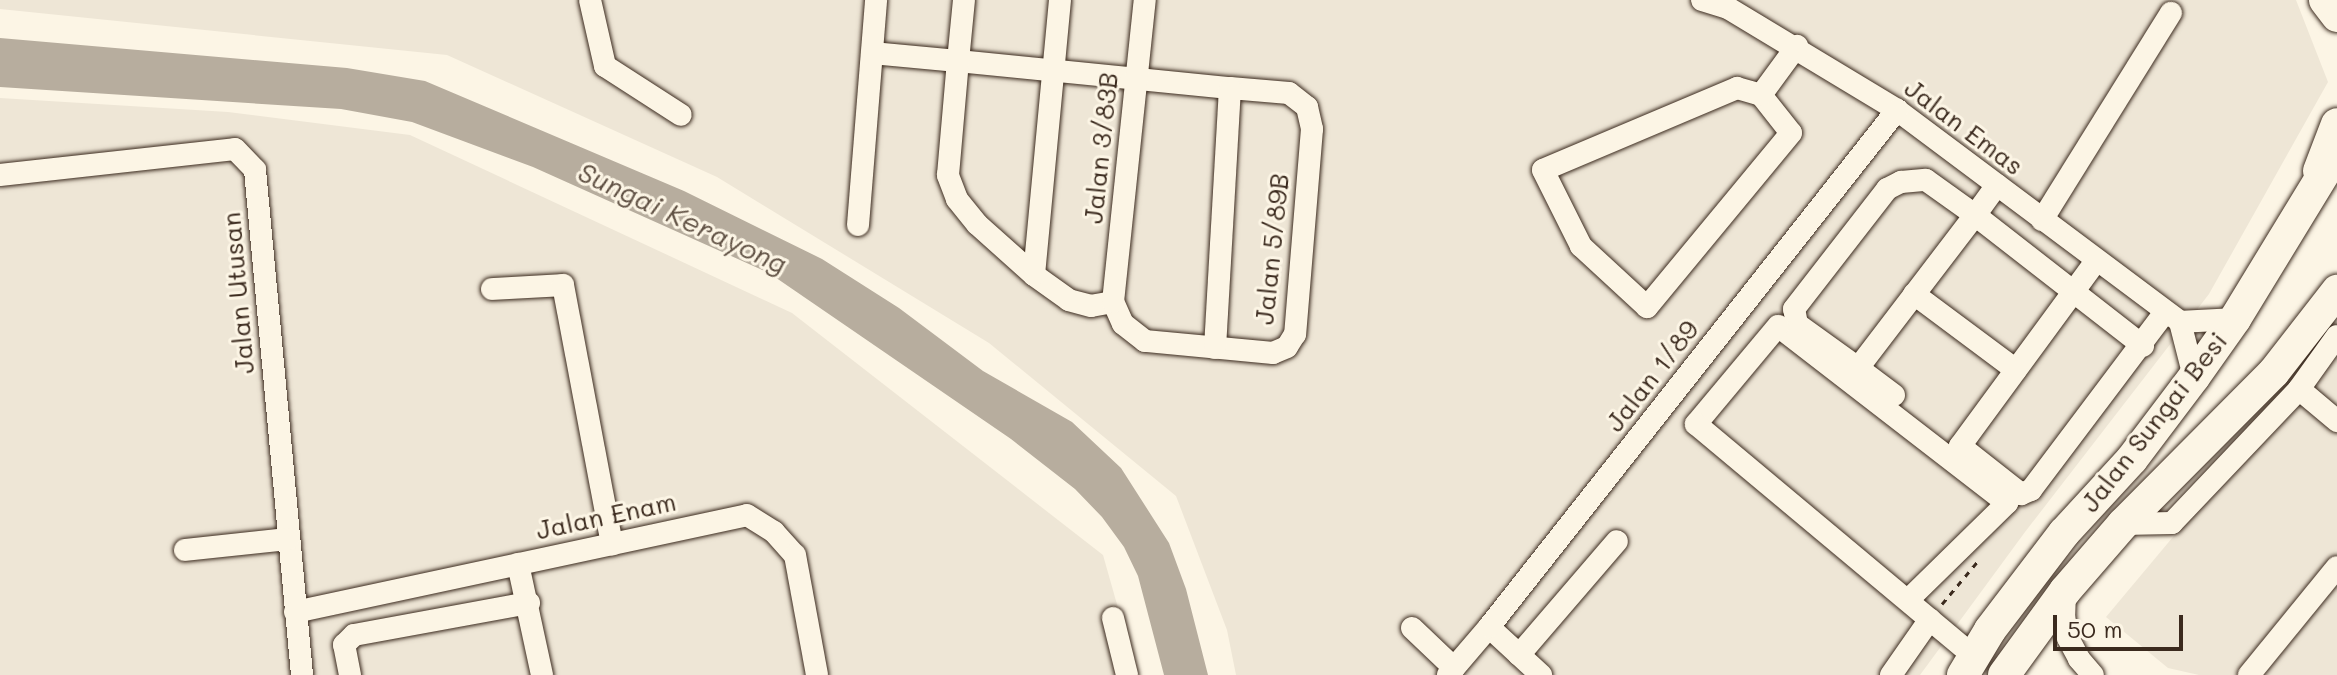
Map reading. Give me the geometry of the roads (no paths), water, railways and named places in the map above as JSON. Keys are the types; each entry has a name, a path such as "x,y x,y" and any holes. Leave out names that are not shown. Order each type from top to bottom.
{"highway":[{"path":"2325,0 2337,16"},
{"path":"2308,200 2337,124"},
{"path":"2308,200 2337,152"},
{"name":"Jalan Sungai Besi","path":"1968,666 2064,533 2132,459 2194,377 2235,319 2308,200"},
{"name":"Jalan Sungai Besi","path":"2004,675 2065,591 2123,524 2274,372 2337,291"}],"street":[{"path":"590,0 605,66 681,115"},
{"path":"858,225 876,0"},
{"path":"964,0 948,175 957,199 977,224 1034,275 1069,300 1091,306 1113,302"},
{"path":"1034,275 1060,0"},
{"name":"Jalan 3/83B","path":"1113,302 1145,0"},
{"name":"Jalan Emas","path":"1702,0 1728,8 1797,46 1897,110 2172,317"},
{"path":"2042,220 2171,13"},
{"path":"1761,95 1797,46"},
{"name":"Jalan 5/89B","path":"872,53 1289,93 1307,107 1312,129 1295,334 1287,347 1273,353 1145,341 1123,324 1113,302"},
{"path":"1215,348 1230,88"},
{"path":"1737,88 1761,95 1791,133 1647,307 1581,246 1543,170 1737,88"},
{"name":"Jalan 1/89","path":"1451,671 1897,110"},
{"name":"Jalan Utusan","path":"0,175 235,149 255,170 302,675"},
{"path":"1894,395 1797,324 1793,313 1796,305 1893,184 1926,180 2143,346"},
{"path":"1858,368 1997,185"},
{"path":"2096,261 1960,446 2024,494 2143,346 2172,317 2235,319"},
{"path":"492,289 563,285 612,544"},
{"path":"1914,294 2016,370"},
{"path":"2172,317 2194,377"},
{"path":"1908,600 2007,503 1778,326 1696,424 1930,619 1968,666"},
{"path":"2123,524 2172,523 2299,389 2337,336"},
{"path":"2299,389 2337,421"},
{"name":"Jalan Enam","path":"295,612 747,515 774,532 795,555 817,675"},
{"path":"185,550 288,539"},
{"path":"1519,655 1617,541"},
{"path":"518,564 529,603 542,675"},
{"path":"2249,675 2337,567"},
{"path":"2065,591 2064,616 2068,638 2093,675"},
{"path":"350,675 344,645 354,635 529,603"},
{"path":"1113,618 1127,675"},
{"path":"1891,675 1930,619"},
{"path":"1489,627 1541,675"},
{"path":"1412,628 1451,671"}],"water":[{"name":"Sungai Kerayong","path":"0,38 347,68 425,81 684,191 822,259 899,308 983,371 1072,422 1121,468 1169,543 1186,589 1208,675 1164,675 1138,576 1124,547 1102,517 1075,489 1011,439 769,273 533,167 412,122 341,109 0,87"}]}
